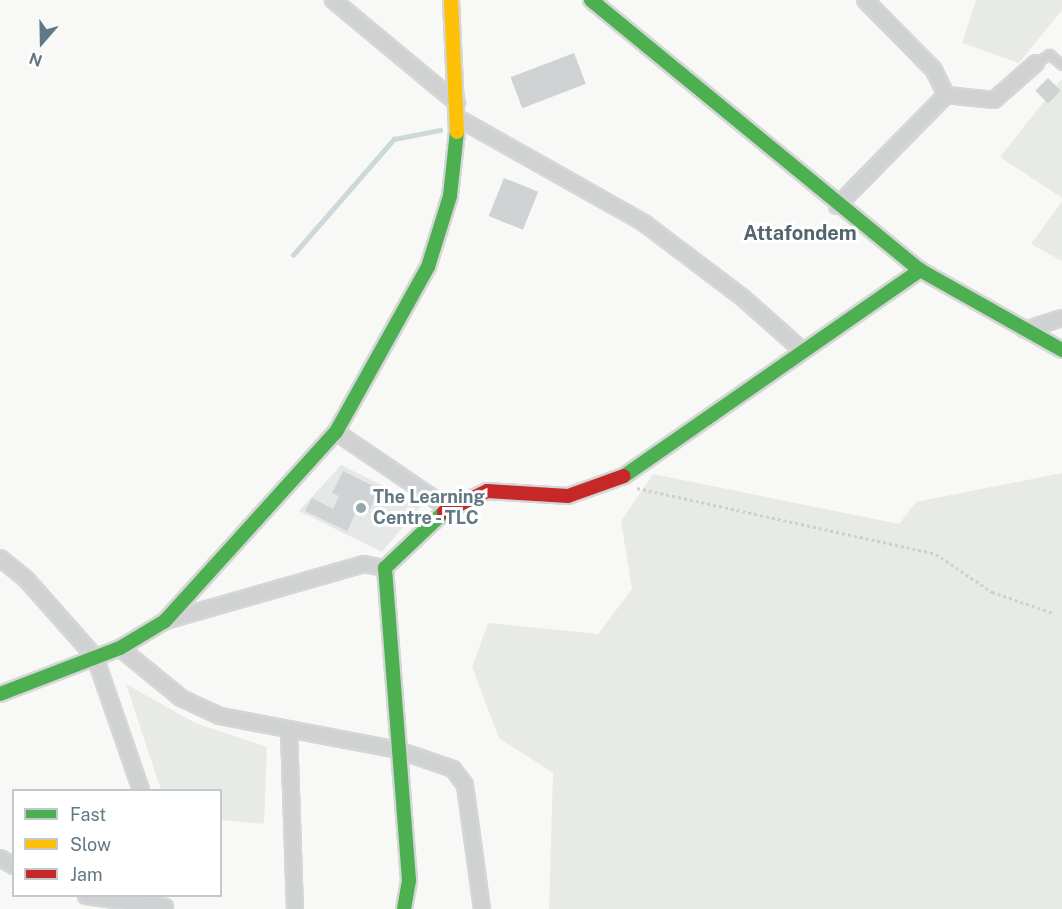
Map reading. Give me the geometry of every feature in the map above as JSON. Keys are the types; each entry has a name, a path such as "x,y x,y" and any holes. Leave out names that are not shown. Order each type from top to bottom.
{"street":[{"path":"333,0 457,103"},
{"path":"165,621 180,598 336,432 428,267 450,196 458,118 451,0"},
{"path":"591,0 837,207 920,270 1062,350"},
{"path":"865,0 934,70 946,95"},
{"path":"946,95 994,100 1036,63"},
{"path":"837,207 946,95"},
{"path":"458,118 644,223 742,297 803,351"},
{"path":"385,568 448,508 487,491 568,496 614,483 920,270"},
{"path":"1026,330 1062,318"},
{"path":"336,432 448,508"},
{"path":"0,558 26,579 95,657 141,789"},
{"path":"0,694 120,648 165,621 364,564 385,568"},
{"path":"385,568 409,879 404,909"},
{"path":"120,648 181,698 220,716 398,750 453,769 465,785 482,909"},
{"path":"289,729 295,909"},
{"path":"96,897 164,904"}],"lane":[{"path":"1036,63 1049,54 1062,65"}],"path":[{"path":"614,483 936,554 992,592 1053,613"}],"shaded area":[{"path":"976,0 1062,0 1062,10 1019,63 962,43"},
{"path":"1062,81 1062,198 1000,157"},
{"path":"1062,201 1062,261 1031,244"},
{"name":"The Learning Centre - TLC","path":"341,465 422,505 382,552 299,511"},
{"path":"1062,473 1062,909 549,909 553,773 499,738 472,667 488,623 598,634 632,589 621,521 653,474 899,524 916,502"},
{"path":"126,684 195,723 267,747 264,824 222,820 222,789 161,789"}],"building":[{"path":"574,53 586,84 522,108 511,77"},
{"path":"1048,78 1061,91 1048,103 1035,91"},
{"path":"504,178 538,192 523,230 489,216"},
{"path":"343,471 379,489 369,511 359,506 347,531 305,511 312,498 333,509 339,496 332,493"}],"waterway":[{"path":"293,255 394,139 440,130"}],"traffic: fast":[{"path":"591,0 920,270 1062,350"},
{"path":"0,694 120,648 165,621 336,432 428,267 450,196 457,132"},
{"path":"624,476 920,270"},
{"path":"404,909 409,880 385,568 444,512"}],"traffic: slow":[{"path":"451,0 457,132"}],"traffic: jam":[{"path":"444,512 487,491 568,496 624,476"}],"place":[{"name":"The Learning Centre - TLC","path":"361,508"}],"district":[{"name":"Attafondem","path":"800,233"}]}
